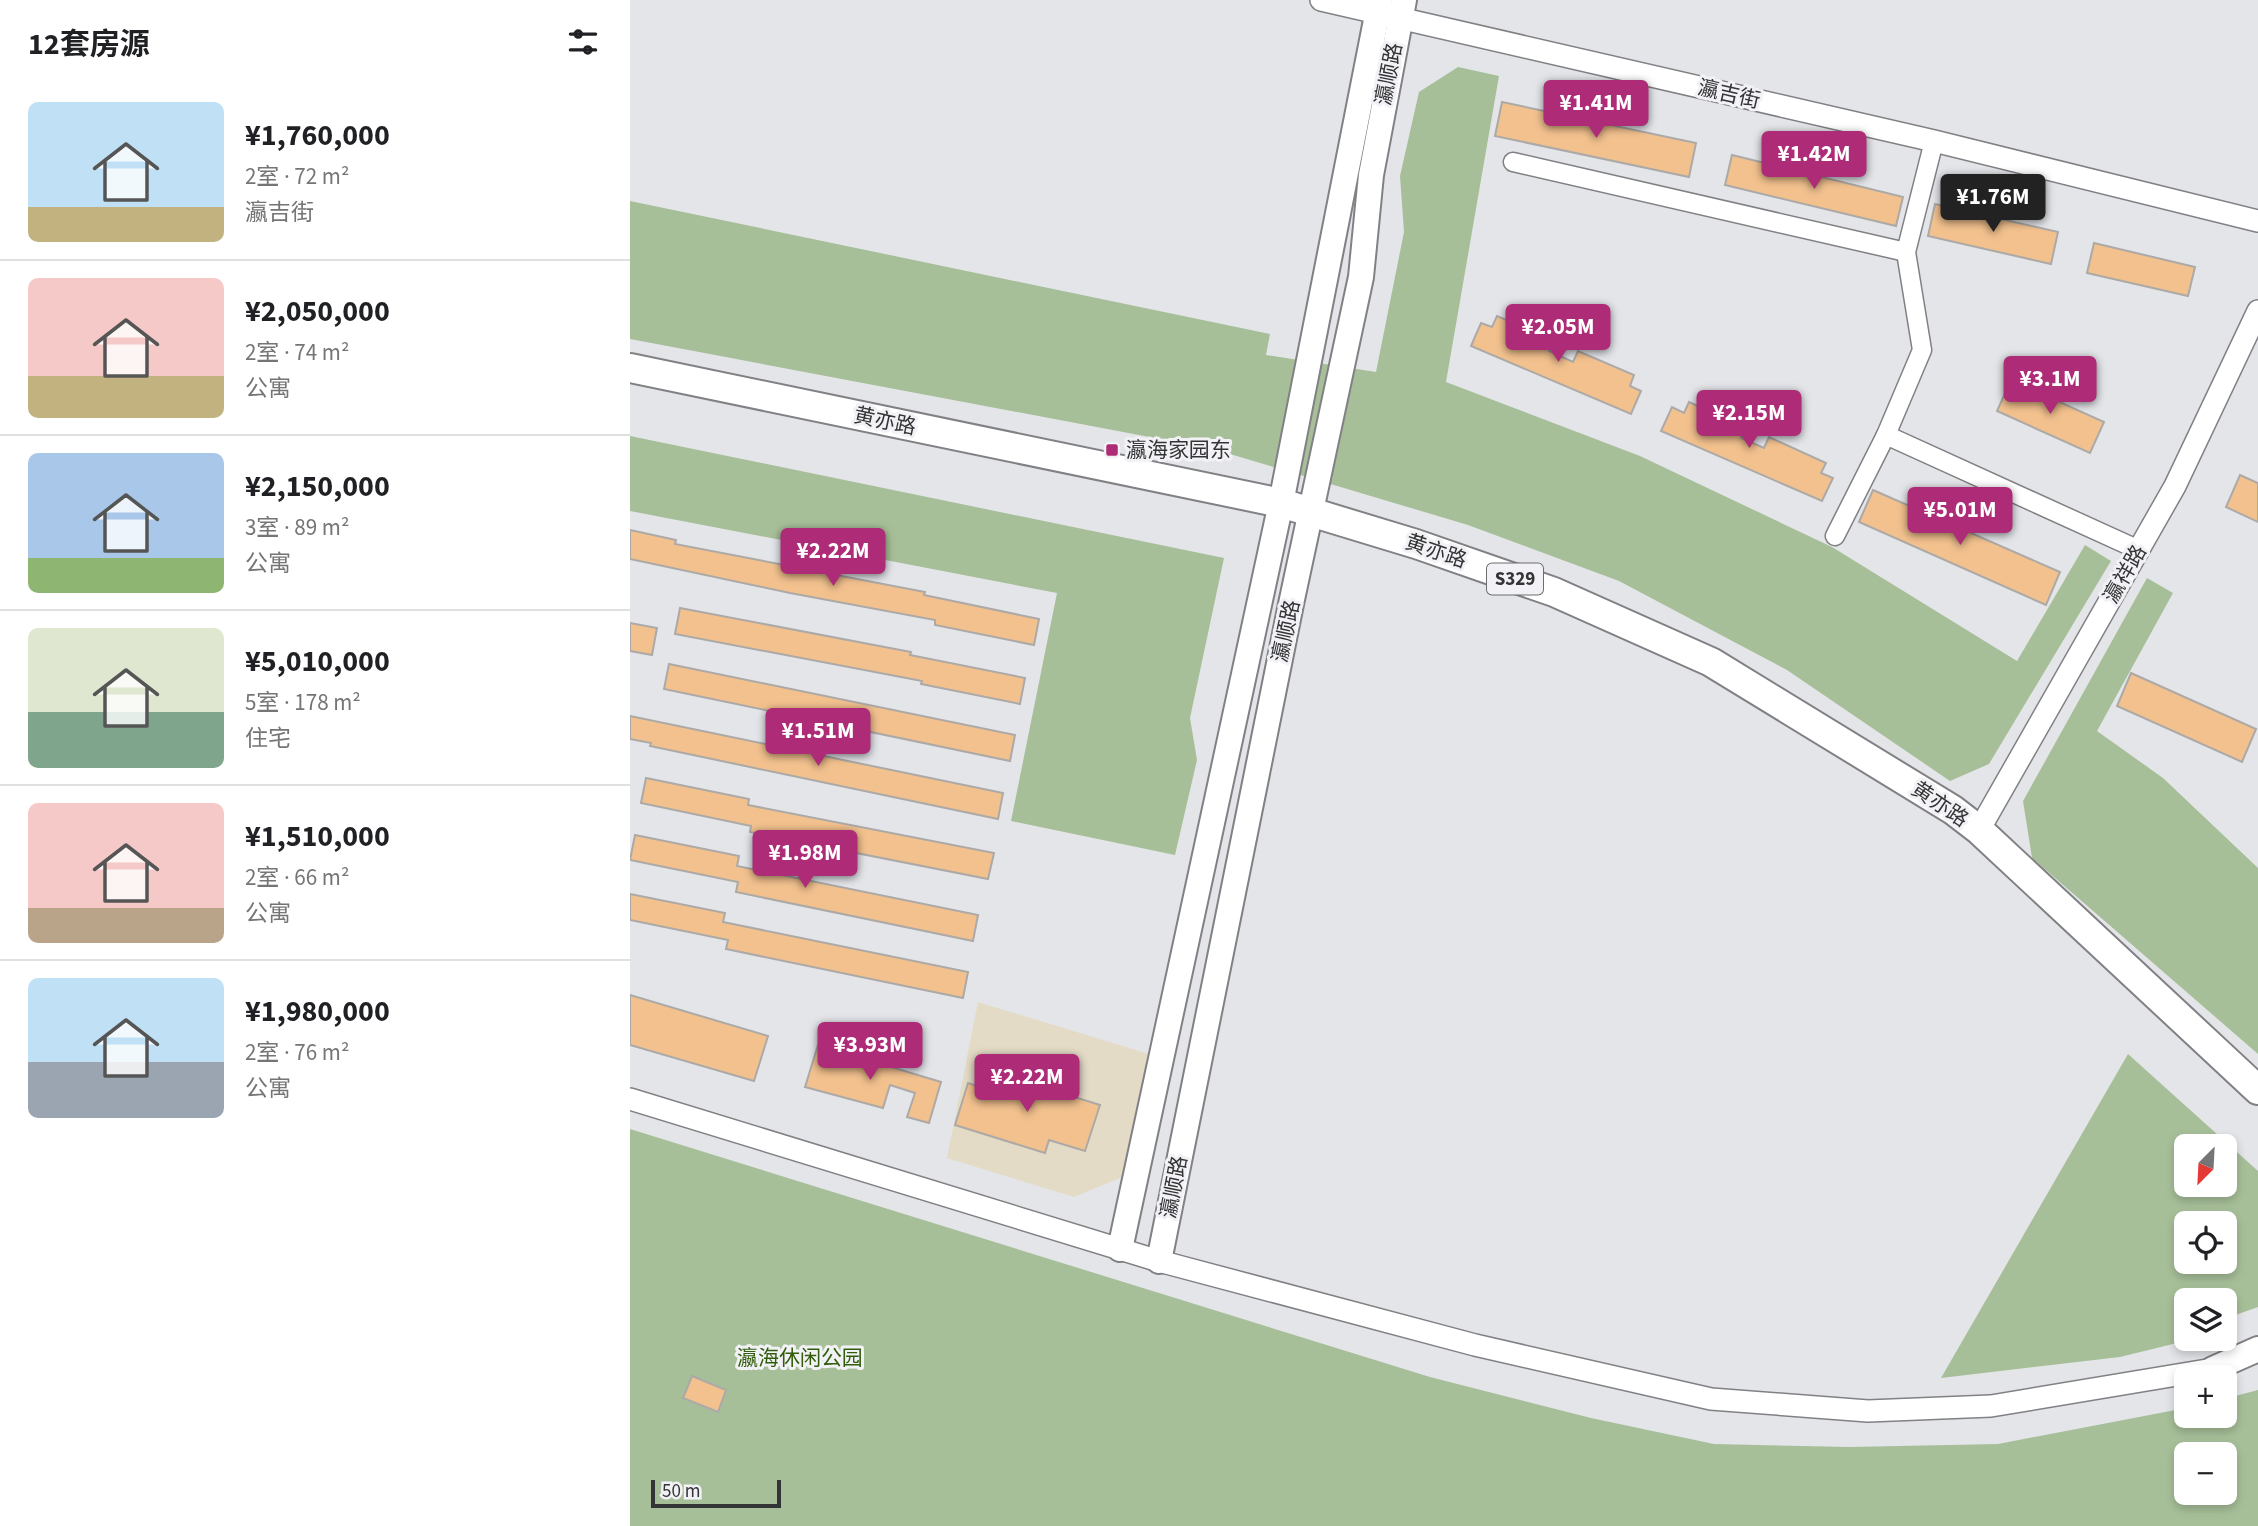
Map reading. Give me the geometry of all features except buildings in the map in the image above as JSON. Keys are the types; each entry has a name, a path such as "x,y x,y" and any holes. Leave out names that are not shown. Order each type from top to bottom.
{"main road":[{"name":"瀛顺路","path":"1120,1249 1391,8"},
{"name":"瀛顺路","path":"1159,1261 1291,604 1313,512 1361,277 1391,8"},
{"name":"黄亦路","path":"630,368 1281,503 1416,544 1554,592 1711,662 1953,810 1979,830 2258,1090"},
{"path":"2222,1365 2258,1349"},
{"path":"2233,1365 2258,1360"}],"street":[{"name":"瀛吉街","path":"1321,0 1391,8 2258,221"},
{"path":"1835,536 1885,435 1922,350 1906,252 1934,141"},
{"path":"1513,162 1906,252"},
{"name":"瀛祥路","path":"1979,830 2175,486 2258,311"},
{"path":"1885,435 2139,550"},
{"path":"630,1099 1159,1261 1475,1345 1711,1399 1868,1411 1991,1406 2174,1376"}],"shaded area":[{"path":"978,1002 1149,1054 1125,1176 1074,1197 947,1158"}],"green space":[{"path":"1458,67 1499,76 1446,382 1640,456 1832,547 2017,661 2085,545 2111,561 1989,764 1950,781 1787,670 1619,581 1468,525 1213,449 630,339 630,201 1270,334 1266,355 1376,372 1404,232 1400,176 1419,92"},
{"path":"630,436 1224,558 1190,718 1197,760 1175,855 1011,821 1057,593 630,511"},
{"path":"2147,578 2173,593 2097,731 2163,778 2258,868 2258,1054 2032,858 2023,801"},
{"path":"2128,1054 2217,1134 2174,1134 2174,1197 2237,1197 2237,1152 2258,1171 2258,1307 2237,1314 2237,1288 2174,1288 2174,1344 2120,1357 1941,1378"},
{"name":"瀛海休闲公园","path":"630,1129 1430,1377 1591,1418 1714,1444 1849,1447 1998,1444 2174,1410 2174,1428 2237,1428 2237,1396 2258,1390 2258,1526 630,1526"}],"place":[{"name":"瀛海家园东","path":"1112,450"}]}
